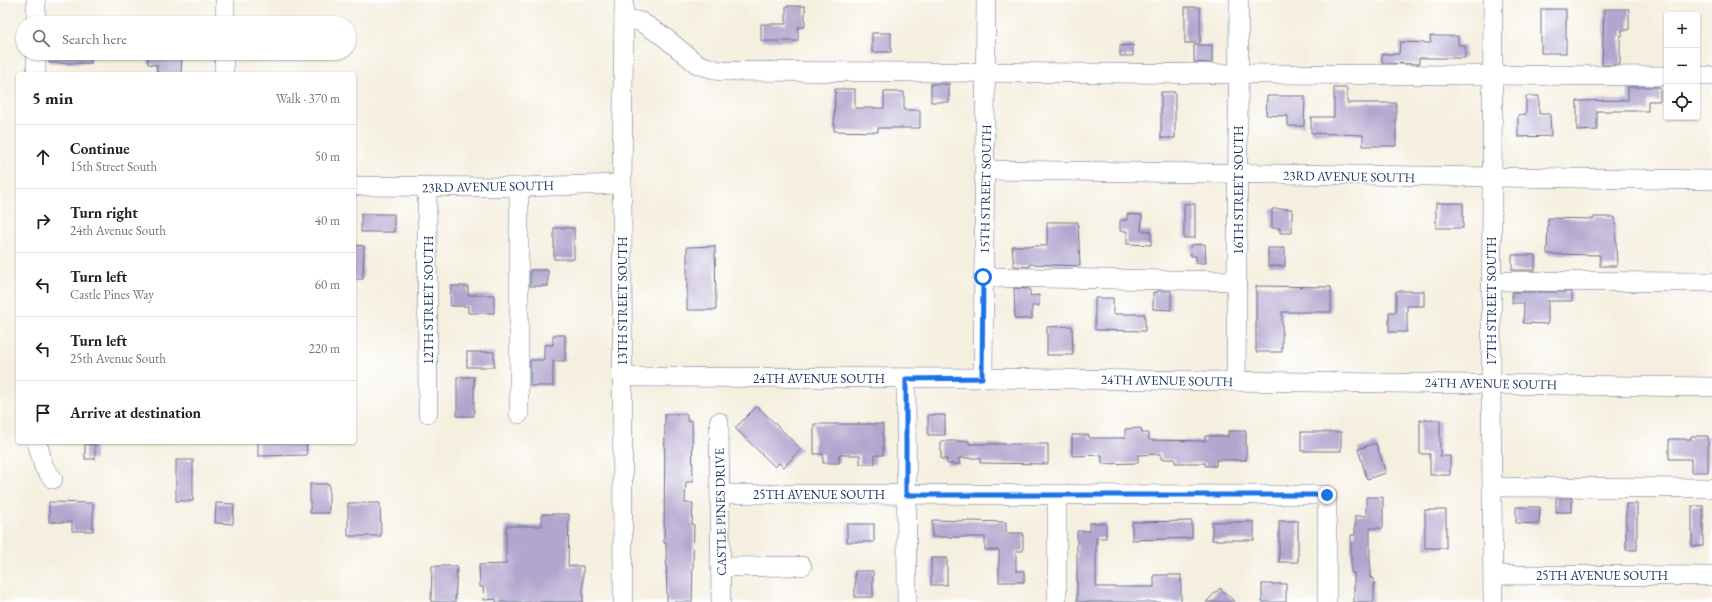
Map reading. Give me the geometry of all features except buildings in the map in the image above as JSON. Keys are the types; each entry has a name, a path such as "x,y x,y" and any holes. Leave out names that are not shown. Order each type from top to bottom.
{"street":[{"path":"36,0 36,16"},
{"path":"225,0 225,16"},
{"name":"15TH STREET SOUTH","path":"982,378 986,170 986,0"},
{"name":"16TH STREET SOUTH","path":"1236,381 1239,0"},
{"name":"17TH STREET SOUTH","path":"1493,0 1494,75 1491,178 1493,602"},
{"path":"624,9 663,36 697,64 720,71 1664,76"},
{"name":"13TH STREET SOUTH","path":"623,602 622,184 624,9"},
{"path":"36,60 36,72"},
{"path":"224,60 224,72"},
{"path":"1700,76 1712,76"},
{"name":"23RD AVENUE SOUTH","path":"986,170 1712,180"},
{"name":"23RD AVENUE SOUTH","path":"356,186 519,187 622,184"},
{"name":"12TH STREET SOUTH","path":"427,187 428,413"},
{"path":"519,187 519,414"},
{"path":"983,277 1237,281"},
{"path":"1491,282 1712,282"},
{"name":"24TH AVENUE SOUTH","path":"623,377 906,379 982,378 1491,383 1712,387"},
{"path":"906,379 907,602"},
{"name":"CASTLE PINES DRIVE","path":"719,422 721,602"},
{"path":"38,444 44,467 53,480"},
{"path":"1493,487 1712,488"},
{"name":"25TH AVENUE SOUTH","path":"720,494 1057,496 1327,495 1327,602"},
{"path":"1057,496 1057,602"},
{"path":"721,567 802,566"},
{"name":"25TH AVENUE SOUTH","path":"1493,575 1712,576"}],"route":[{"path":"983,277 982,378 906,379 906,495 1327,495"}]}
